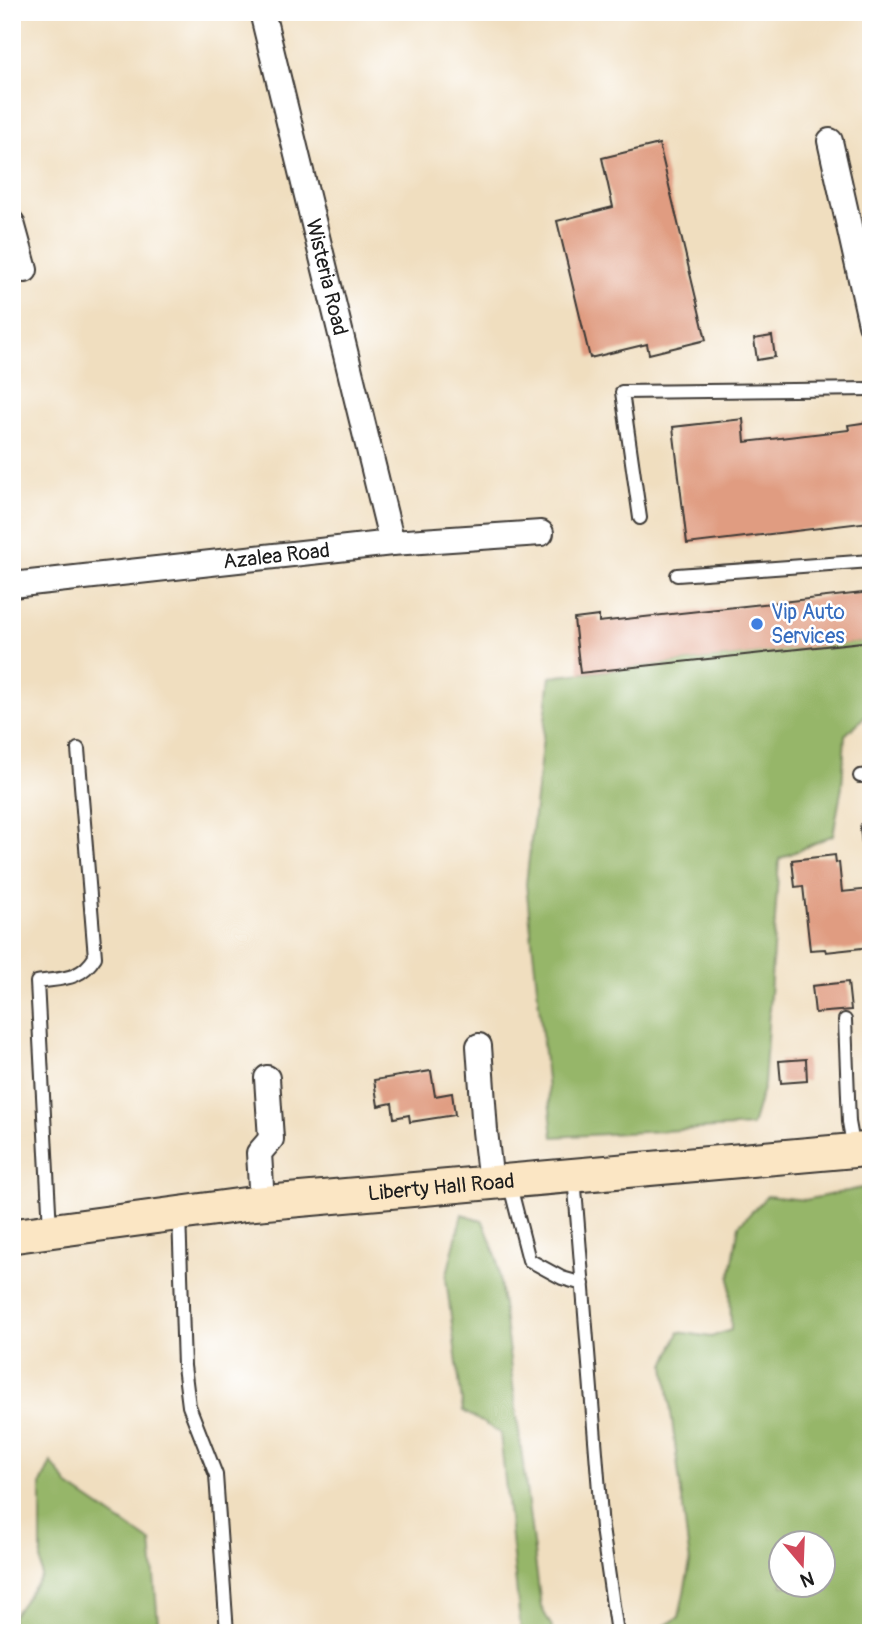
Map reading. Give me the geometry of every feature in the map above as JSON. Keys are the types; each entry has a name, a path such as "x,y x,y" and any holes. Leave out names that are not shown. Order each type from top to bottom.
{"main road":[{"name":"Liberty Hall Road","path":"12,1236 262,1203 863,1150"}],"street":[{"name":"Wisteria Road","path":"262,12 392,543"},
{"path":"830,141 871,324"},
{"path":"12,223 25,270"},
{"name":"Azalea Road","path":"12,585 392,543 541,533"},
{"path":"479,1046 500,1182"},
{"path":"262,1203 259,1153 271,1139 267,1078"}],"lane":[{"path":"640,517 622,392 871,389"},
{"path":"677,575 871,561"},
{"path":"50,1229 37,982 73,977 87,969 94,957 78,749"},
{"path":"867,828 871,859"},
{"path":"845,1020 849,1122 863,1150"},
{"path":"574,1176 602,1528 617,1633"},
{"path":"500,1182 529,1261 562,1279 583,1284"},
{"path":"179,1213 184,1366 189,1406 216,1475 227,1633"}],"green space":[{"path":"871,640 871,711 845,735 842,787 833,835 779,859 764,1085 752,1126 553,1137 526,884 550,677"},
{"path":"871,1186 871,1633 652,1633 679,1617 690,1563 665,1365 679,1332 711,1337 731,1330 730,1278 739,1225 767,1196 805,1200"},
{"path":"462,1214 483,1221 497,1258 541,1607 552,1627 551,1633 521,1633 500,1433 463,1411 446,1278"},
{"path":"51,1462 70,1487 151,1542 159,1633 12,1633 12,1617 41,1577 41,1484"}],"building":[{"path":"659,144 706,340 649,354 647,344 590,358 557,221 613,207 602,158"},
{"path":"772,336 775,357 757,360 754,339"},
{"path":"743,419 745,442 849,430 848,425 869,422 871,497 867,497 870,522 687,544 673,427"},
{"path":"871,592 871,641 580,673 574,619 599,616 599,622"},
{"path":"835,855 836,863 839,862 842,892 871,889 871,947 826,952 825,949 810,950 803,886 795,887 792,860"},
{"path":"848,982 851,1010 815,1013 812,986"},
{"path":"806,1059 807,1081 781,1083 779,1061"},
{"path":"431,1071 435,1096 452,1093 455,1115 410,1122 409,1115 394,1118 392,1103 378,1106 374,1080"}],"place":[{"name":"Vip Auto Services","path":"757,624"}]}
